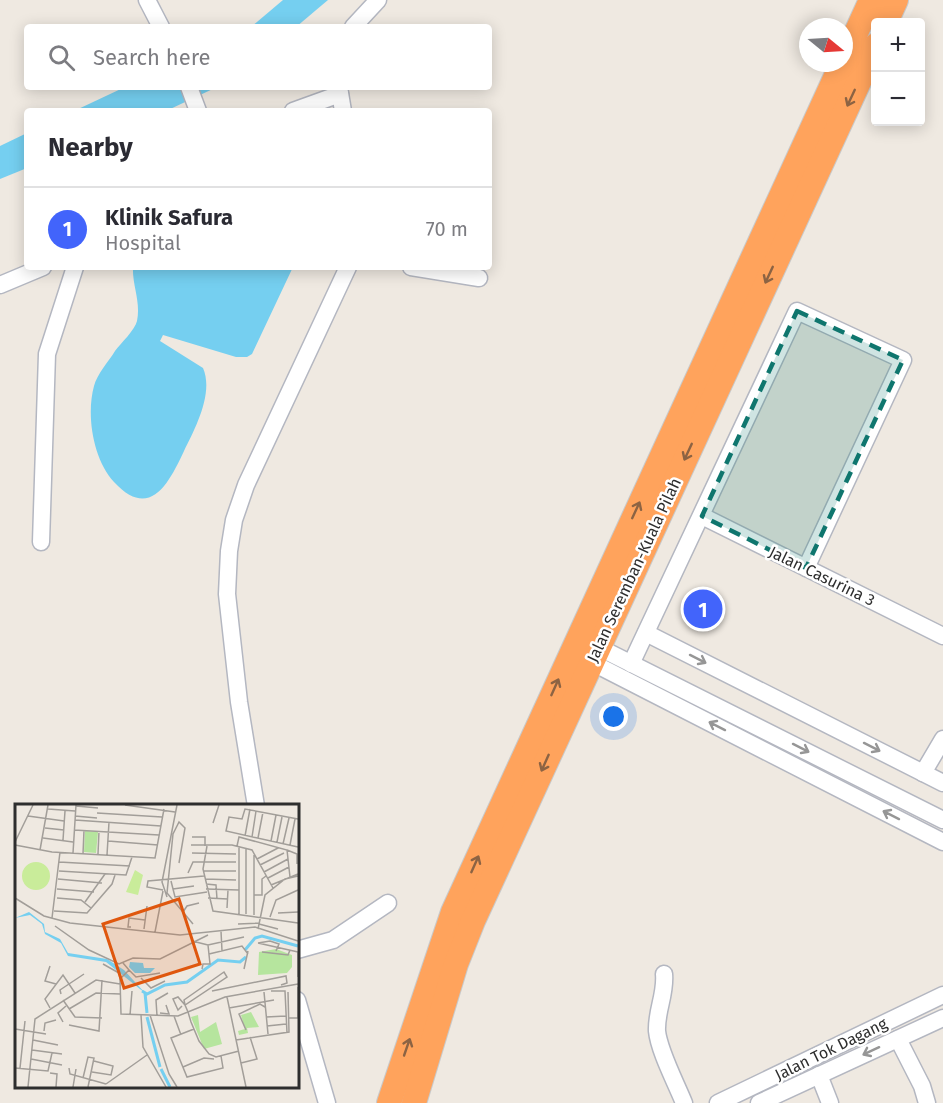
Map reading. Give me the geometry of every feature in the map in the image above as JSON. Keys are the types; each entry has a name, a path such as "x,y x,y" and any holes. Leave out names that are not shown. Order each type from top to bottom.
{"highway":[{"name":"Jalan Seremban-Kuala Pilah","path":"853,40 872,0"},
{"path":"888,18 896,0"},
{"name":"Jalan Seremban-Kuala Pilah","path":"414,1103 456,964 473,921 871,56"},
{"name":"Jalan Seremban-Kuala Pilah","path":"389,1103 453,912 838,72"}],"street":[{"path":"147,0 159,24"},
{"path":"356,24 378,0"},
{"path":"190,90 197,108"},
{"path":"300,108 339,91 342,108"},
{"path":"0,285 36,270"},
{"path":"41,542 46,354 74,270"},
{"path":"256,804 239,702 227,594 229,551 234,520 246,485 347,270"},
{"path":"430,270 479,278"},
{"path":"631,664 797,311 903,360 806,568"},
{"name":"Jalan Casurina 3","path":"702,516 943,636"},
{"path":"646,633 943,783"},
{"path":"595,655 631,664 943,819"},
{"path":"595,655 943,842"},
{"path":"923,773 943,739"},
{"path":"298,950 333,940 388,903"},
{"path":"664,974 666,989 658,1014 657,1034 684,1103"},
{"name":"Jalan Tok Dagang","path":"718,1103 943,995"},
{"path":"298,1004 324,1102"},
{"path":"759,1103 943,1018"},
{"path":"898,1039 922,1086 927,1103"},
{"path":"819,1075 830,1103"}],"highlighted area":[{"path":"797,311 903,360 806,568 702,516"}],"water":[{"path":"283,0 328,0 300,24 255,24"},
{"path":"119,90 211,90 172,108 80,108"},
{"path":"24,134 24,169 0,179 0,146"},
{"path":"133,270 292,270 252,354 247,357 236,357 163,335 160,341 203,368 206,378 205,399 198,422 172,475 157,493 148,498 138,498 127,493 114,482 96,449 91,423 92,398 100,372 137,321 138,307"}],"place":[{"name":"Klinik Safura","path":"703,609"}]}
